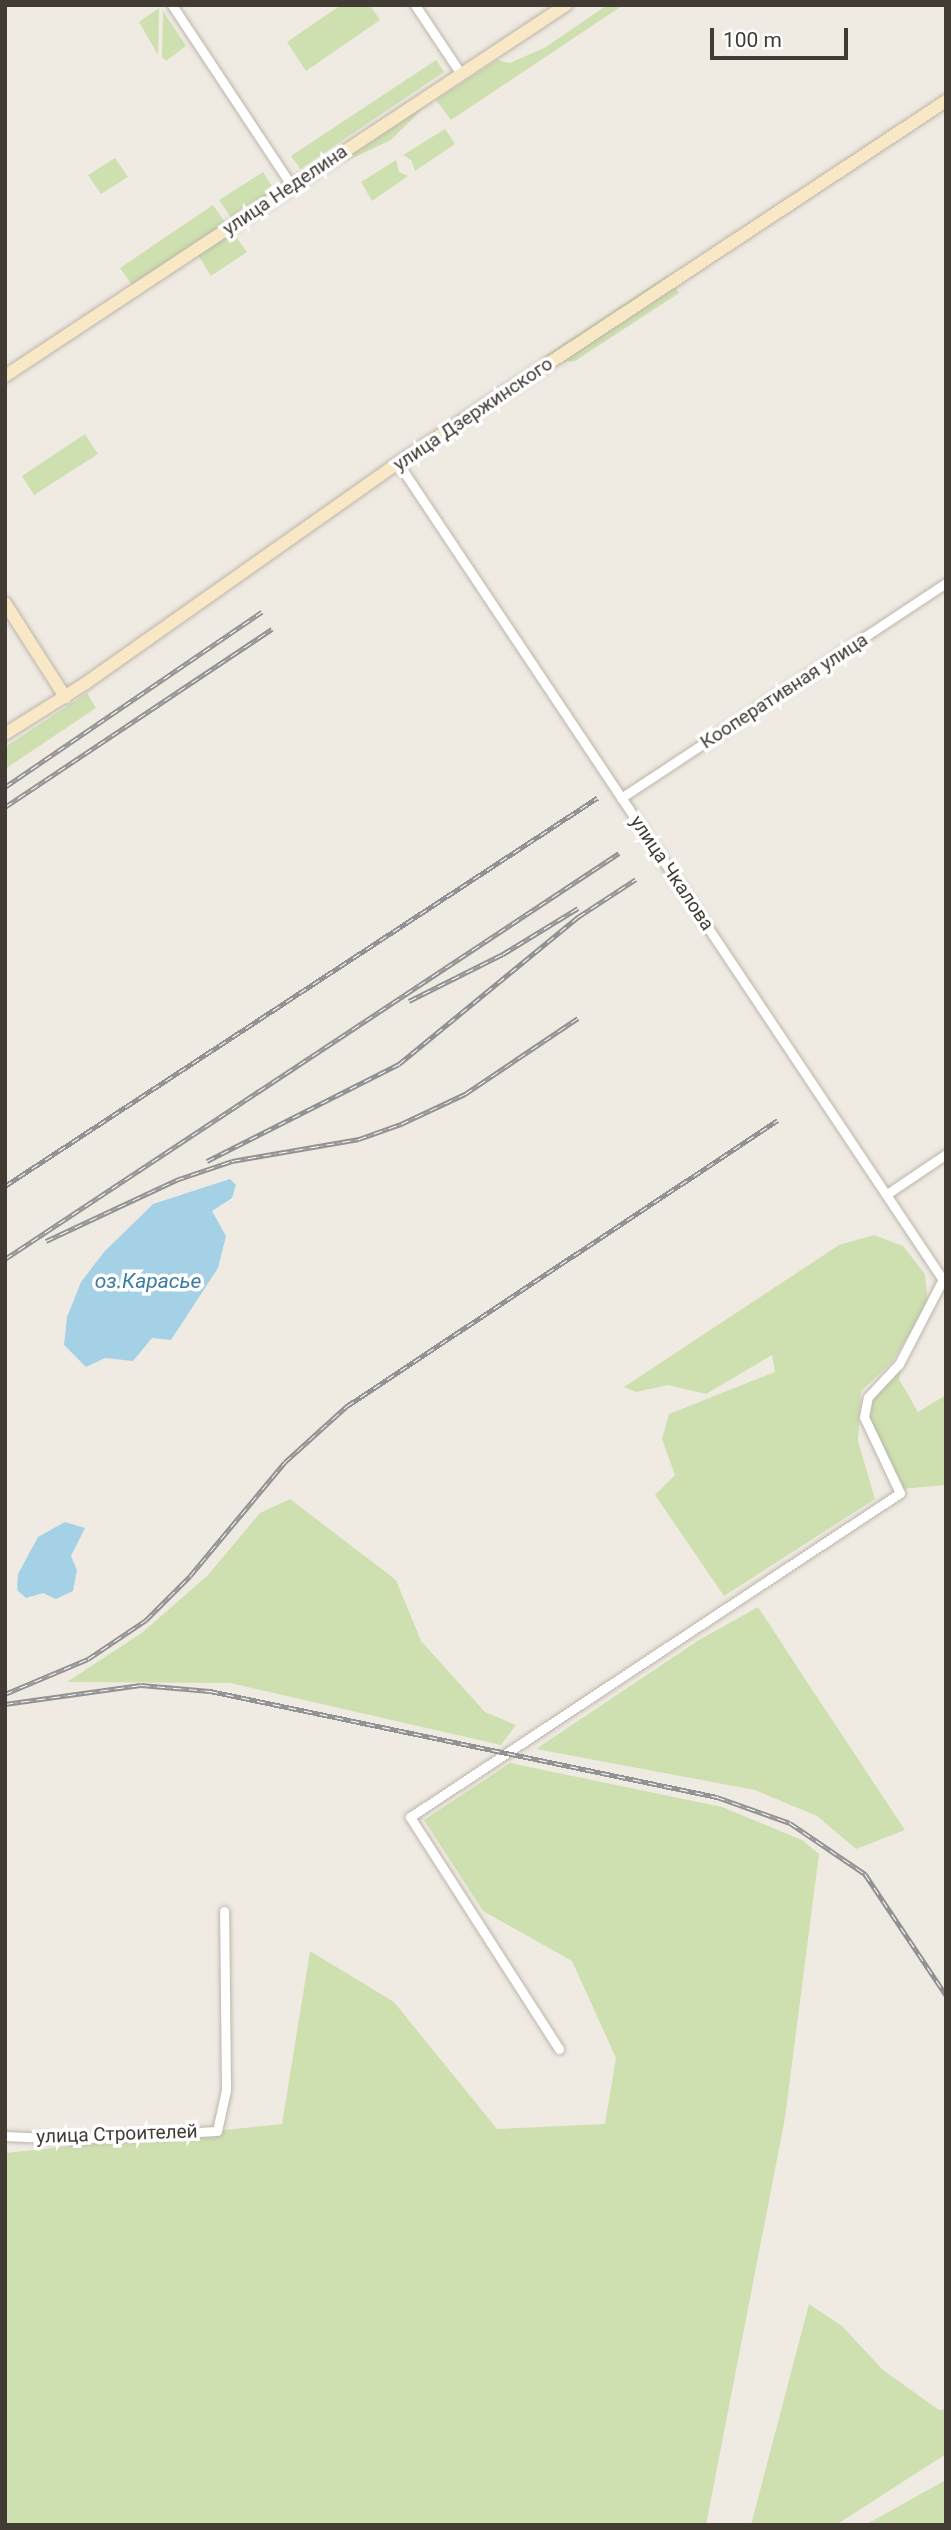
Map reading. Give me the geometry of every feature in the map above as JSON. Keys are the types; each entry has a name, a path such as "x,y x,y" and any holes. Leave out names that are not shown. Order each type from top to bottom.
{"street":[{"path":"172,5 291,185"},
{"path":"415,5 461,74"},
{"name":"улица Неделина","path":"5,376 566,5"},
{"name":"улица Дзержинского","path":"5,734 65,697 398,463 946,101"},
{"name":"улица Чкалова","path":"398,463 944,1281"},
{"name":"Кооперативная улица","path":"621,798 946,583"},
{"path":"5,603 65,697"},
{"path":"887,1194 946,1154"},
{"path":"559,2049 410,1817 900,1493 864,1417 868,1397 899,1364 944,1281"},
{"name":"улица Строителей","path":"5,2136 71,2138 217,2131 226,2090 224,1910"}],"green space":[{"path":"341,5 370,5 380,20 306,71 287,42"},
{"path":"607,5 623,5 451,120 436,100 497,60 510,63 546,47"},
{"path":"159,9 158,55 139,22"},
{"path":"163,11 186,46 166,61 162,57"},
{"path":"436,60 444,72 300,169 291,156"},
{"path":"425,106 391,140 334,167"},
{"path":"445,129 455,144 415,171 411,160 403,155"},
{"path":"115,158 128,177 101,194 88,175"},
{"path":"396,160 399,172 408,176 372,201 361,182"},
{"path":"263,172 275,191 232,219 219,200"},
{"path":"213,205 227,225 134,288 120,268"},
{"path":"231,230 247,252 211,276 197,253"},
{"path":"668,275 679,293 575,361 542,363 540,359"},
{"path":"85,434 98,454 34,495 22,476"},
{"path":"87,693 96,708 5,769 5,747"},
{"path":"874,1235 903,1246 925,1274 928,1304 892,1362 861,1391 858,1441 875,1499 724,1596 655,1495 675,1475 662,1439 669,1414 775,1372 772,1355 706,1394 668,1385 636,1392 624,1387 839,1245"},
{"path":"902,1366 899,1379 918,1412 946,1395 946,1485 901,1489 868,1418 871,1399"},
{"path":"290,1499 396,1580 421,1641 485,1712 516,1725 501,1745 230,1683 67,1682 143,1632 208,1575 260,1513"},
{"path":"758,1607 905,1830 856,1849 817,1816 755,1790 536,1749 699,1640"},
{"path":"510,1763 722,1807 802,1840 819,1854 785,2118 706,2525 5,2525 5,2153 282,2124 310,1951 394,2002 497,2129 605,2124 616,2058 572,1961 483,1911 424,1820"},
{"path":"809,2304 842,2326 883,2370 939,2410 946,2409 946,2454 836,2525 751,2525"},
{"path":"946,2480 946,2525 865,2525"}],"water":[{"name":"оз.Карасье","path":"230,1179 236,1185 232,1198 212,1211 226,1236 218,1268 171,1340 152,1338 133,1361 105,1358 86,1367 64,1345 67,1317 81,1282 104,1252 153,1204"},
{"path":"65,1522 85,1528 71,1556 77,1570 73,1591 56,1599 43,1593 26,1598 17,1590 18,1574 38,1537"}],"railway":[{"path":"5,787 262,612"},
{"path":"5,807 272,629"},
{"path":"5,1186 597,798"},
{"path":"5,1259 619,853"},
{"path":"207,1161 399,1064 578,917 636,879"},
{"path":"409,1001 503,954 578,908"},
{"path":"46,1241 176,1180 232,1161 359,1139 401,1124 465,1094 578,1018"},
{"path":"5,1694 88,1659 146,1620 190,1576 285,1462 347,1406 778,1120"},
{"path":"5,1704 141,1685 210,1691 717,1797 790,1823 865,1874 946,1995"}]}
